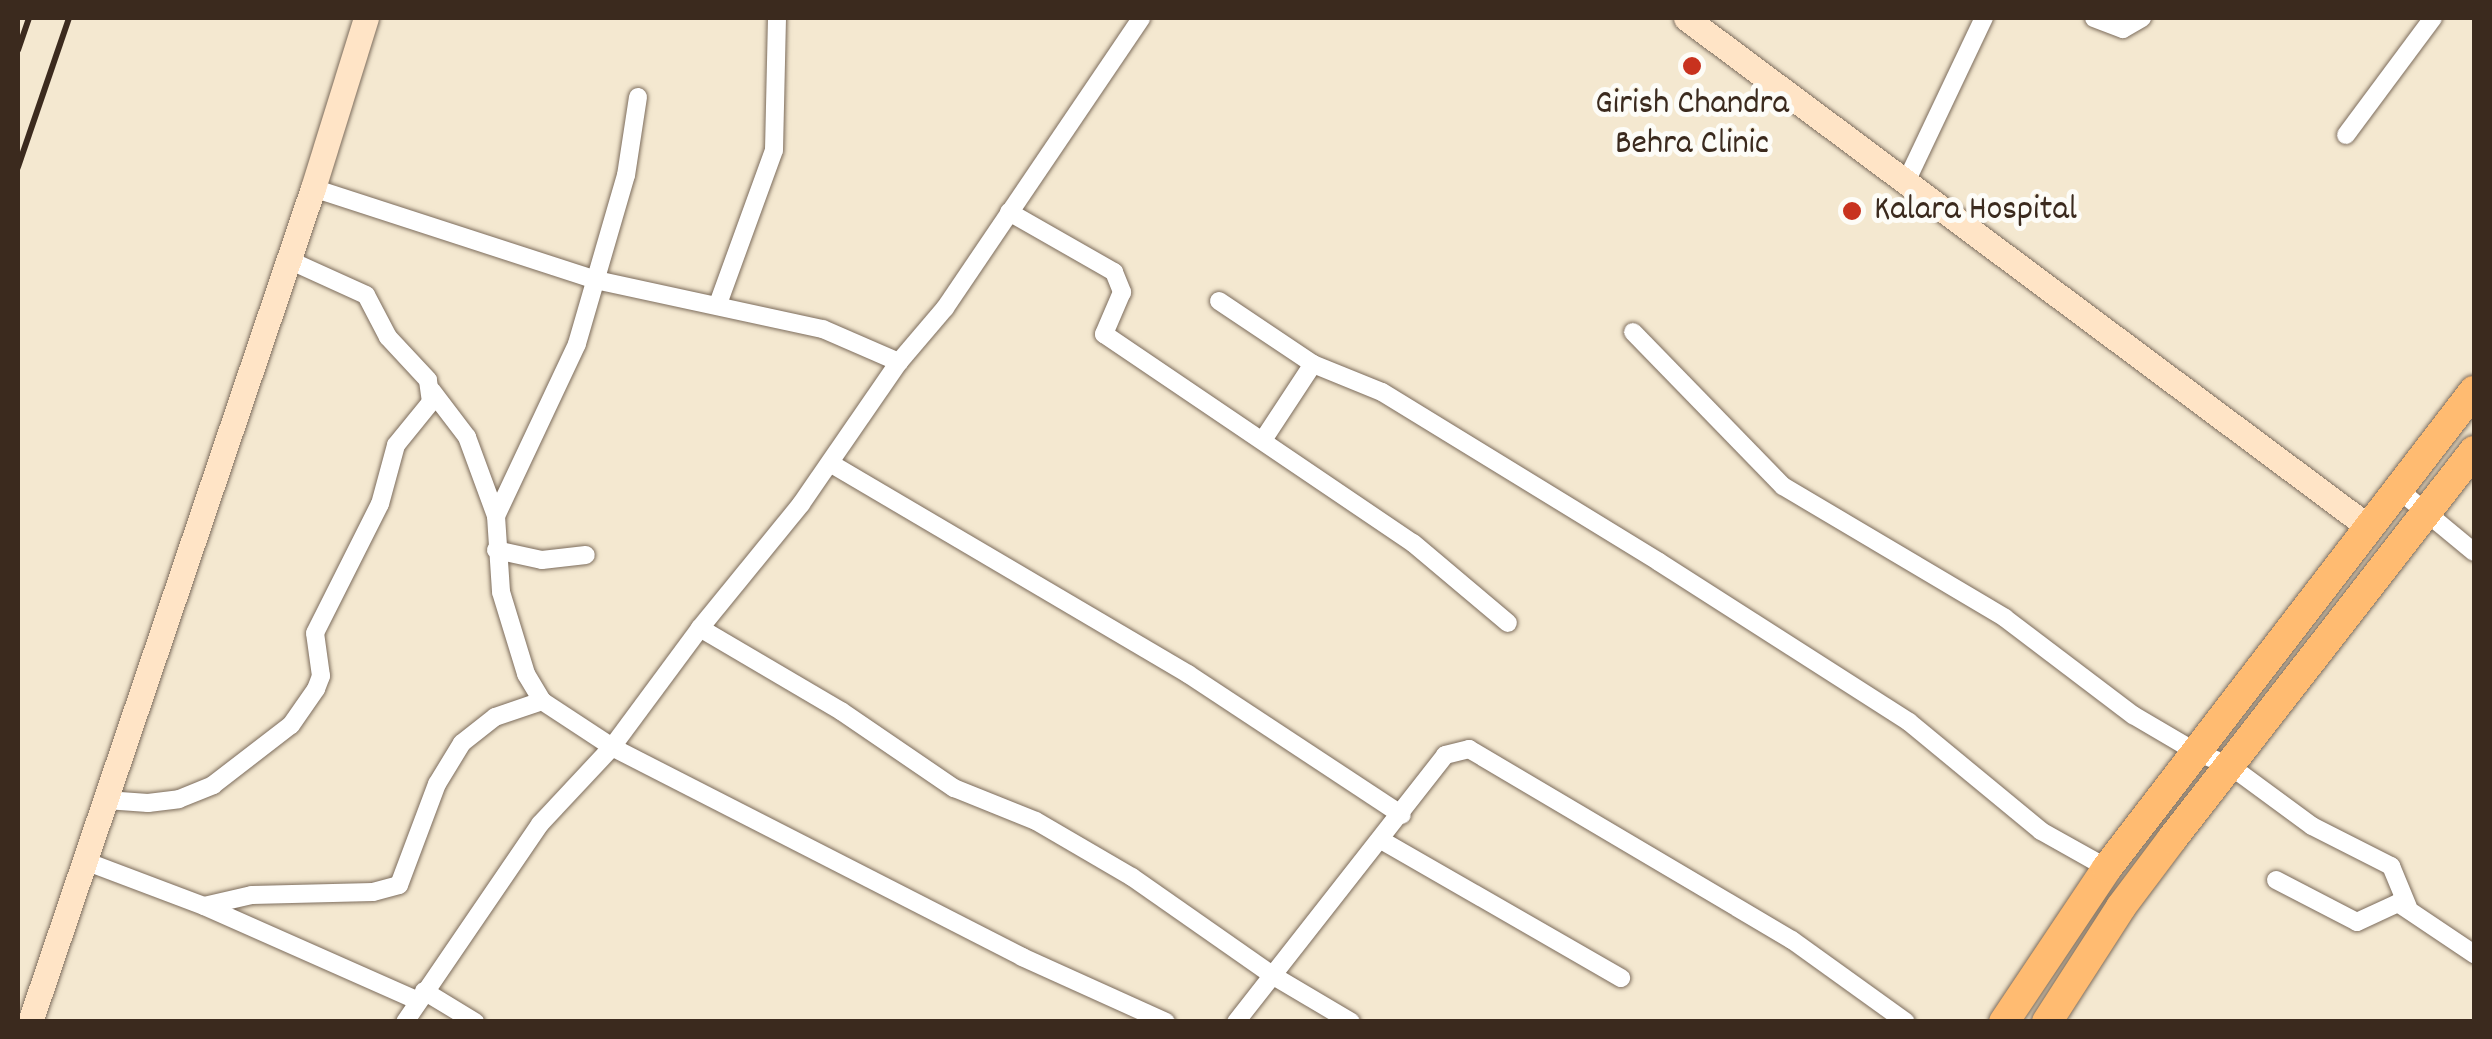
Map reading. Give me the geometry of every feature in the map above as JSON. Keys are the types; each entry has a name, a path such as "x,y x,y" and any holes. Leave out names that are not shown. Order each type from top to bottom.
{"highway":[{"path":"2004,1022 2107,868 2474,391"},
{"path":"2047,1022 2121,907 2474,452"}],"main road":[{"path":"30,1022 289,260 366,18"},
{"path":"1686,18 2370,528"}],"street":[{"path":"718,304 774,150 776,18"},
{"path":"405,1022 540,824 612,747 830,463 899,362 945,308 1142,18"},
{"path":"1906,182 1984,18"},
{"path":"2094,18 2123,29 2142,18"},
{"path":"2346,134 2432,18"},
{"path":"496,516 512,474 566,373 626,175 638,96"},
{"path":"313,188 596,280 823,329 899,362"},
{"path":"1009,212 1114,272 1122,292 1104,334 1413,543 1508,623"},
{"path":"289,260 366,295 388,338 468,437 496,516 501,592 514,642 542,701 612,747 1022,957 1166,1022"},
{"path":"1219,301 1313,364 1382,392 1660,562 1908,722 2041,831 2107,868"},
{"path":"1633,332 1783,486 2005,618 2133,714 2196,752 2230,765 2312,826 2391,866 2408,906"},
{"path":"1264,440 1313,364"},
{"path":"106,800 148,804 179,799 213,786 291,725 321,676 315,632 380,504 396,445 430,402 432,391"},
{"path":"830,463 1188,674 1402,814"},
{"path":"2399,490 2474,552"},
{"path":"496,550 542,560 586,555"},
{"path":"700,628 811,693 954,788 1036,821 1132,877 1272,975 1352,1022"},
{"path":"204,906 252,895 373,892 399,885 437,784 462,742 495,718 542,701"},
{"path":"1236,1022 1445,755 1469,748 1792,940 1906,1022"},
{"path":"1381,840 1621,978"},
{"path":"85,861 204,906 475,1022"},
{"path":"2276,880 2357,922 2373,918 2390,904 2408,906 2474,954"}],"railway":[{"path":"18,50 29,18"},
{"path":"18,167 69,18"}],"place":[{"name":"Girish Chandra Behra Clinic","path":"1692,66"},
{"name":"Kalara Hospital","path":"1852,211"}]}
